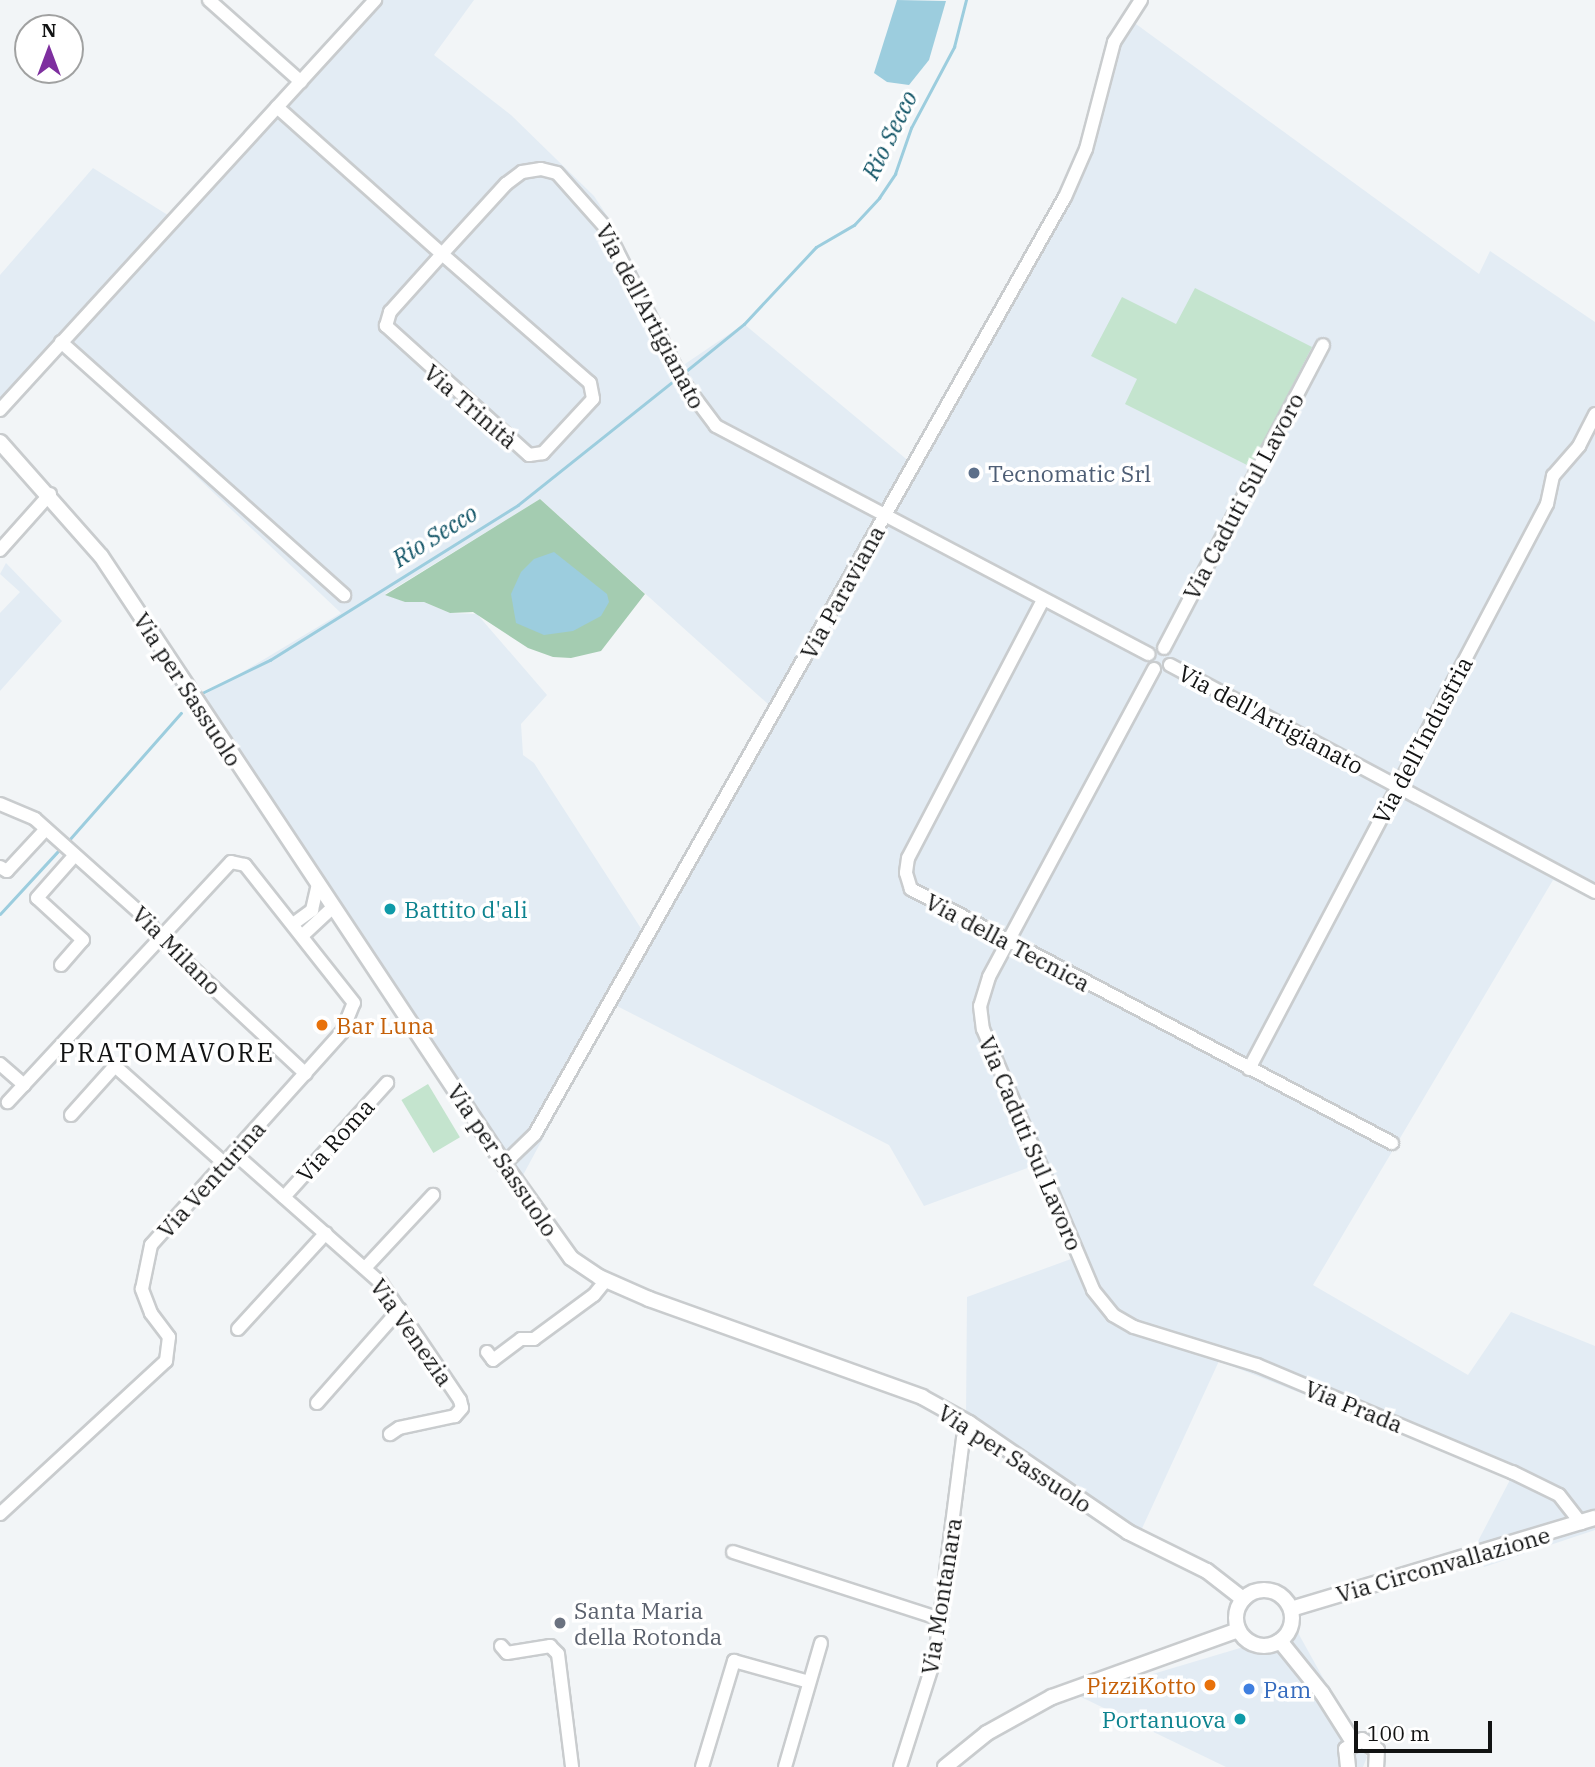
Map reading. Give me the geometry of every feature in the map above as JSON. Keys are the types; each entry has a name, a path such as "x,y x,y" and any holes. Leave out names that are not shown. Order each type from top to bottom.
{"main road":[{"name":"Via per Sassuolo","path":"0,442 50,494 101,556 504,1164 571,1258 606,1280 922,1397 969,1423 1128,1532 1208,1571 1243,1599"},
{"name":"Via Circonvallazione","path":"1291,1609 1588,1521"},
{"path":"1266,1590 1281,1595 1291,1609 1290,1630 1280,1641 1257,1645 1238,1630 1237,1610 1243,1599 1266,1590"},
{"path":"945,1767 987,1734 1052,1697 1238,1630"},
{"path":"1280,1641 1322,1693 1353,1742"},
{"path":"1348,1767 1345,1753 1353,1742 1367,1740 1375,1746 1379,1754 1376,1767"}],"street":[{"path":"209,0 301,82"},
{"path":"0,411 374,0"},
{"name":"Via Paraviana","path":"504,1164 535,1134 1065,197 1090,136 1110,53 1141,0"},
{"name":"Via Trinità","path":"277,107 442,254 594,389 593,399 540,456 524,452 386,327 390,312 442,254 506,184 533,169"},
{"name":"Via dell'Artigianato","path":"533,169 557,173 605,226 682,382 705,415 752,448 1149,654"},
{"path":"61,342 344,595"},
{"name":"Via Caduti Sul Lavoro","path":"1164,648 1323,345"},
{"name":"Via dell’Industria","path":"1249,1069 1547,504 1553,476 1579,446 1595,414"},
{"path":"0,550 50,494"},
{"name":"Via della Tecnica","path":"1043,600 906,866 907,882 918,895 1392,1143"},
{"path":"1164,648 1171,655 1170,665 1154,669 1149,654 1164,648"},
{"name":"Via dell'Artigianato","path":"1170,665 1595,892"},
{"name":"Via Caduti Sul Lavoro","path":"1113,1315 1093,1290 983,1029 980,1006 985,988 1154,669"},
{"name":"Via Milano","path":"0,804 46,829 148,919 158,936 306,1074"},
{"path":"0,867 7,871 46,829"},
{"path":"61,965 82,940 37,898 75,855"},
{"name":"Via Venturina","path":"0,1514 166,1361 169,1337 151,1313 142,1289 145,1260 151,1245 306,1074 347,1025 354,1003 303,935 245,865 236,860 227,864 158,936"},
{"path":"303,935 314,916 318,885"},
{"path":"293,924 314,916 330,903"},
{"path":"314,916 341,920"},
{"path":"8,1102 158,936"},
{"path":"0,1065 24,1085"},
{"path":"71,1115 115,1066 225,1164"},
{"name":"Via Roma","path":"284,1197 387,1083"},
{"name":"Via Venezia","path":"234,1153 365,1268 400,1309 462,1408 455,1416 399,1428 390,1434"},
{"path":"365,1268 433,1195"},
{"path":"238,1329 326,1233"},
{"path":"487,1352 493,1360 521,1339 534,1339 594,1295 606,1280"},
{"path":"317,1403 400,1309"},
{"name":"Via Prada","path":"1113,1315 1134,1327 1257,1366 1501,1466 1559,1495 1588,1521"},
{"name":"Via Montanara","path":"900,1767 926,1691 941,1619 962,1441 969,1423"},
{"path":"733,1552 941,1619"},
{"path":"785,1767 821,1643"},
{"path":"501,1646 507,1653 550,1646 558,1654 572,1767"},
{"path":"702,1767 734,1661 809,1682"}],"shaded area":[{"path":"368,0 474,0 434,55 511,115 594,196 615,228 682,366 744,324 911,463 1073,167 1125,16 1479,274 1490,251 1595,322 1595,898 1553,880 1313,1285 1468,1375 1511,1312 1595,1346 1595,1530 1484,1567 1476,1545 1512,1476 1219,1361 1139,1535 966,1417 967,1297 1071,1259 1030,1167 924,1206 889,1145 615,1005 522,1177 201,697 341,613 55,343 0,404 0,275 93,168 174,219","holes":["540,499 768,704 642,930 534,763 523,755 521,724 547,695 477,614 450,613 424,602 405,602 385,594"]},
{"path":"6,563 62,621 0,691 0,613 20,592 0,574"},
{"path":"1297,1631 1367,1757 1363,1767 1226,1767 1079,1696"}],"green space":[{"path":"1195,288 1312,347 1251,467 1125,404 1137,379 1091,356 1122,297 1176,324"},
{"path":"540,499 645,594 601,651 571,658 553,657 528,648 473,612 450,613 424,602 405,602 385,595"},
{"path":"428,1084 460,1137 433,1153 401,1100"}],"water":[{"path":"897,0 946,1 929,60 909,85 887,82 874,73"},
{"path":"554,552 607,594 609,602 601,616 573,631 544,635 516,623 511,594 521,572 534,559"}],"waterway":[{"name":"Rio Secco","path":"685,372 744,324 816,247 854,225 879,198 895,174 911,128 954,47 966,0"},
{"name":"Rio Secco","path":"200,694 270,660 518,505 671,383"},
{"name":"Rio Secco","path":"69,840 181,713"},
{"name":"Rio Secco","path":"0,914 59,850"}],"place":[{"name":"Tecnomatic Srl","path":"974,473"},
{"name":"Battito d'ali","path":"390,909"},
{"name":"Bar Luna","path":"322,1025"},
{"name":"Santa Maria della Rotonda","path":"560,1623"},
{"name":"PizziKotto","path":"1210,1685"},
{"name":"Pam","path":"1249,1689"},
{"name":"Portanuova","path":"1240,1719"}],"district":[{"name":"PRATOMAVORE","path":"167,1053"}]}
